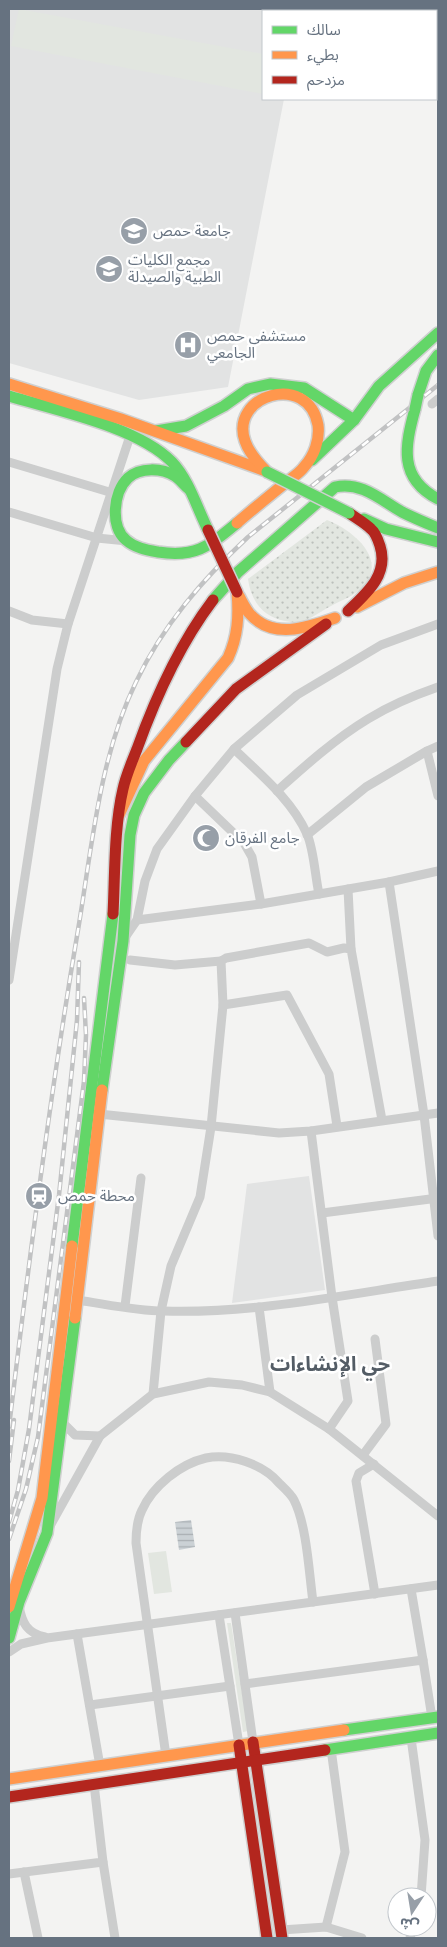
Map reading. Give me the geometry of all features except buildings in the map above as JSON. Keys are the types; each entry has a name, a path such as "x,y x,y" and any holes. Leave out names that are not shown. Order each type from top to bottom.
{"main road":[{"path":"189,489 175,476 164,472 149,469 130,477 116,494 115,510 119,532 127,541 139,548 178,555 198,552 210,545 304,468 354,420 379,386 438,333"},
{"path":"438,356 426,372 418,395 407,445 408,463 414,481 438,499"},
{"path":"9,384 121,419 267,472 349,513 386,529 438,542"},
{"path":"154,431 186,426 224,406 248,389 270,384 304,388 354,420"},
{"path":"267,472 253,458 246,445 242,431 244,420 251,410 260,401 272,394 292,395 306,401 315,414 318,438 314,453 304,468"},
{"path":"9,396 90,421 146,442 173,462 189,489 237,592 252,617 265,625 291,630 335,618"},
{"path":"9,1638 14,1604 42,1498 65,1297 112,927 119,815 123,788 151,709 179,651 197,621 214,598 238,572 335,487 341,484 362,489 438,528"},
{"path":"348,611 373,587 380,574 383,560 379,541 371,529 349,513"},
{"path":"14,1604 47,1533 99,1114 123,941 130,835 134,815 144,793 169,760 236,689 335,618 404,583 438,572"},
{"path":"119,815 144,761 228,658 236,642 237,592"},
{"path":"9,1779 435,1717"},
{"path":"9,1797 255,1759 438,1734"},
{"path":"253,1742 281,1934"},
{"path":"239,1745 267,1938"}],"street":[{"path":"9,980 57,669 68,624 96,538 116,494 130,436"},
{"path":"9,462 116,494"},
{"path":"9,512 96,538 127,541"},
{"path":"9,611 32,620 68,624"},
{"path":"123,941 137,920 145,881 157,849 195,796 234,749 297,695 381,644 438,624"},
{"path":"277,791 322,750 369,718 438,686"},
{"path":"307,835 366,787 438,746"},
{"path":"234,749 277,791 299,820 307,835 319,894"},
{"path":"427,751 438,796"},
{"path":"195,796 244,843 252,857 261,904"},
{"path":"137,920 261,904 389,882 438,871"},
{"path":"389,882 436,1198 438,1236"},
{"path":"348,889 351,948 382,1120"},
{"path":"130,960 175,965 221,961 234,956 309,943 327,952 351,948"},
{"path":"153,1394 161,1312 171,1266 200,1197 211,1127 223,1005 221,961"},
{"path":"223,1005 287,995 329,1074 337,1126"},
{"path":"99,1114 279,1133 311,1131 438,1113"},
{"path":"311,1131 332,1297 348,1401 329,1429"},
{"path":"124,1306 141,1178"},
{"path":"322,1213 436,1198"},
{"path":"77,1300 161,1312 209,1312 259,1307 438,1281"},
{"path":"259,1307 270,1392"},
{"path":"363,1454 386,1424 375,1339"},
{"path":"47,1533 100,1436 153,1394 210,1382 242,1385 270,1392 329,1429 363,1454 438,1516"},
{"path":"62,1422 76,1435 100,1436"},
{"path":"166,1756 156,1697 136,1543 136,1528 141,1511 149,1496 161,1483 192,1464 206,1458 242,1461 259,1467 274,1477 294,1499 301,1522 313,1602"},
{"path":"374,1464 359,1473 356,1481 375,1594"},
{"path":"9,1652 21,1644 47,1638 438,1585"},
{"path":"411,1589 435,1717"},
{"path":"14,1604 28,1630 36,1635 47,1638"},
{"path":"235,1613 253,1742"},
{"path":"219,1615 239,1745"},
{"path":"77,1634 100,1766"},
{"path":"245,1684 423,1660"},
{"path":"90,1705 230,1686"},
{"path":"411,1738 425,1840 421,1887"},
{"path":"326,1927 345,1852 332,1749"},
{"path":"94,1784 103,1862 115,1938"},
{"path":"9,1874 103,1862"},
{"path":"24,1872 39,1938"},
{"path":"281,1934 326,1927 362,1938"}],"shaded area":[{"name":"جامعة حمص","path":"9,9 346,9 262,10 262,100 284,100 228,387 139,400 9,363"},
{"path":"19,9 262,54 262,94 11,46"},
{"path":"327,520 356,537 369,555 372,565 370,575 364,586 349,597 305,621 291,622 270,616 255,601 248,579"},
{"path":"309,1176 325,1290 232,1303 247,1184"},
{"path":"191,1520 195,1547 179,1550 175,1522"},
{"path":"166,1551 172,1592 154,1594 148,1553"},
{"path":"227,1623 231,1623 248,1731 243,1732"},
{"path":"255,1783 276,1938 272,1938 251,1784"}],"railway":[{"path":"9,1427 49,1116 98,803 113,741 123,711 147,661 171,622 215,569 248,537 438,385"},
{"path":"9,1522 18,1490 29,1429 59,1195 77,1020 79,962"},
{"path":"9,1539 26,1489 38,1437 84,1081 86,1035 84,998"},
{"path":"9,1461 14,1420"}],"traffic: fast":[{"path":"312,460 354,420 379,386 438,333"},
{"path":"418,395 426,371 438,355"},
{"path":"156,431 186,426 224,406 248,389 270,384 304,388 354,420"},
{"path":"415,409 418,395"},
{"path":"9,396 118,429 157,450 178,469 192,494 208,530"},
{"path":"415,409 407,448 408,460 416,481 425,491 438,499"},
{"path":"189,489 177,477 164,471 145,470 133,474 123,484 115,509 117,527 121,534 130,543 141,548 158,552 182,553 192,552 210,544 237,523"},
{"path":"267,472 349,513"},
{"path":"213,600 238,572 335,487 344,486 362,489 402,512 438,528"},
{"path":"364,519 386,529 438,542"},
{"path":"102,1090 123,941 130,835 134,815 144,793 169,760 186,742"},
{"path":"72,1246 113,914"},
{"path":"9,1638 19,1602 47,1533 75,1318"},
{"path":"344,1730 438,1717"},
{"path":"325,1750 438,1733"}],"traffic: slow":[{"path":"9,384 121,419 263,470"},
{"path":"237,523 300,472 308,463 317,442 318,425 311,408 300,398 286,394 272,396 258,401 248,412 243,425 245,441 251,454 267,472"},
{"path":"357,607 404,583 438,572"},
{"path":"119,815 144,761 228,658 237,626 237,592"},
{"path":"239,596 248,611 258,621 268,627 279,629 302,628 335,618"},
{"path":"75,1318 102,1090"},
{"path":"9,1607 42,1498 72,1246"},
{"path":"9,1779 344,1730"}],"traffic: jam":[{"path":"348,611 369,590 379,574 382,556 374,532 349,513"},
{"path":"208,530 237,592"},
{"path":"113,914 116,835 120,804 126,779 152,710 169,672 189,635 213,600"},
{"path":"186,742 236,689 326,624"},
{"path":"253,1742 282,1938"},
{"path":"239,1745 267,1938"},
{"path":"9,1797 325,1750"}],"place":[{"name":"جامعة حمص","path":"134,231"},
{"name":"مجمع الكليات الطبية والصيدلة","path":"109,269"},
{"name":"مستشفى حمص الجامعي","path":"188,345"},
{"name":"جامع الفرقان","path":"206,838"},
{"name":"محطة حمص","path":"39,1196"}],"district":[{"name":"حي الإنشاءات","path":"330,1364"}]}
